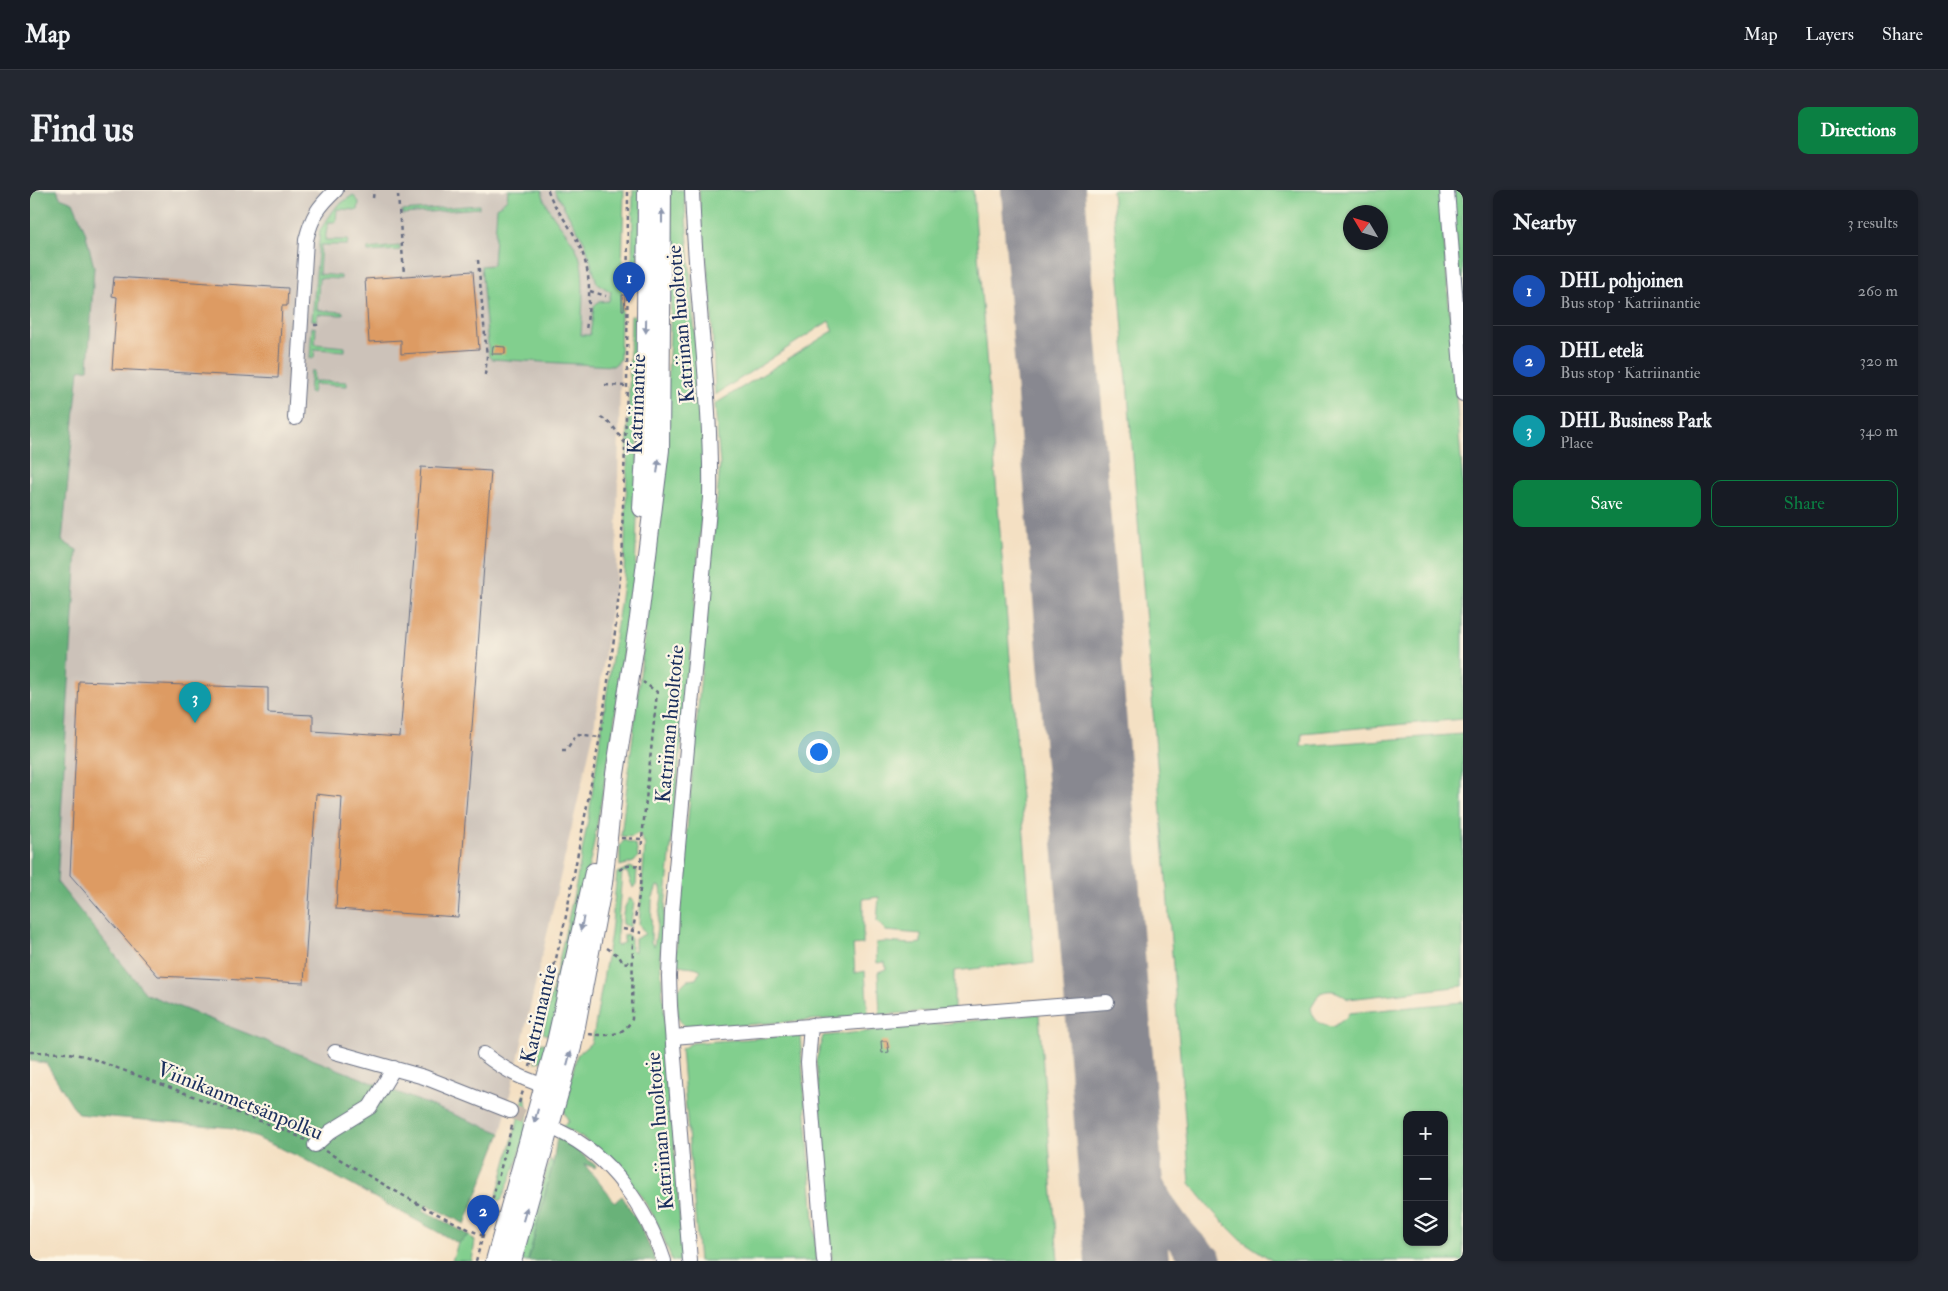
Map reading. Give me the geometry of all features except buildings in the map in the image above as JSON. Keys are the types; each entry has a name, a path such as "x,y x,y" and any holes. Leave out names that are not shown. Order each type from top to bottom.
{"main road":[{"name":"Katriinantie","path":"639,618 645,454 647,190"},
{"name":"Katriinantie","path":"495,1261 553,1088 572,1046 597,921 615,774 639,618 660,450 662,190"},
{"name":"Katriinantie","path":"512,1261 553,1088"}],"lane":[{"path":"295,418 306,240 310,220 317,209 336,190"},
{"name":"Katriinan huoltotie","path":"690,1261 669,976 670,944 710,498 710,431 698,299 692,190"},
{"path":"1447,190 1463,394"},
{"path":"673,1037 1106,1002"},
{"path":"811,1025 808,1063 824,1261"},
{"path":"335,1052 424,1077 514,1110"},
{"path":"484,1054 504,1069 526,1080 553,1088"},
{"path":"315,1145 331,1131 370,1107 394,1068"},
{"path":"559,1131 582,1143 613,1171 631,1194 650,1227 664,1261"}],"path":[{"path":"373,198 374,190"},
{"path":"548,190 551,200 582,251 590,291 586,330"},
{"path":"476,1261 514,1110 526,1080 539,1037 566,921 600,737 622,566 627,386 628,190"},
{"path":"398,195 404,274"},
{"path":"478,260 487,357 485,375"},
{"path":"590,291 606,296"},
{"path":"606,385 627,386"},
{"path":"602,417 612,424 625,444"},
{"path":"589,1034 612,1036 628,1027 632,1019 633,930 640,890 642,839 657,692 639,680"},
{"path":"562,750 566,750 577,734 600,737"},
{"path":"618,837 642,839"},
{"path":"615,872 627,866 641,865"},
{"path":"623,929 642,933"},
{"path":"607,948 619,956 624,963 633,962"},
{"name":"Viinikanmetsänpolku","path":"30,1052 68,1053 85,1056 292,1133 427,1209 483,1236"}],"shaded area":[{"path":"57,190 624,190 616,576 593,735 501,1133 145,994 57,882 77,550 62,541 79,370 88,369 94,267 85,231 73,202 60,197"}],"green space":[{"path":"30,190 57,190 60,197 73,202 85,231 94,267 88,369 79,370 62,541 77,550 57,882 146,994 501,1133 465,1224 428,1205 423,1210 469,1235 458,1243 300,1157 234,1128 78,1114 46,1063 30,1061"},
{"path":"508,190 542,190 548,207 574,245 582,270 581,335 590,335 594,306 598,302 609,301 611,292 597,283 585,243 554,190 624,190 620,360 613,366 491,359 489,357 481,266 493,265 497,208 507,199"},
{"path":"633,190 641,190 643,208 637,271 632,270"},
{"path":"670,190 684,190 704,455 703,496 694,615 660,957 683,1261 672,1261 653,1215 635,1187 602,1152 561,1126 569,1122 564,1112 564,1105 577,1055 591,1043 594,1032 611,933 617,873 630,867 637,870 636,884 633,888 627,872 622,872 616,945 618,946 624,942 624,935 627,934 631,939 631,949 635,952 635,939 645,934 639,924 645,845 639,833 631,837 621,836 649,597 665,417 670,315","holes":["657,886 661,887 662,896 654,946 651,942 652,900"]},
{"path":"699,190 973,190 1034,962 954,971 954,1009 880,1015 878,972 886,969 885,962 877,963 876,943 921,943 921,934 886,931 877,921 879,897 863,899 863,944 853,945 855,973 865,971 868,1016 688,1029 679,1017 677,990 687,980 696,979 701,970 675,962 720,465 715,404 833,331 829,321 715,395 711,297"},
{"path":"1112,190 1440,190 1463,485 1463,719 1302,733 1301,746 1463,734 1463,986 1348,999 1338,993 1328,991 1320,993 1311,1008 1313,1016 1318,1022 1333,1027 1346,1018 1349,1013 1463,1002 1463,1261 1273,1261 1240,1239 1215,1214 1190,1183"},
{"path":"1451,190 1463,190 1463,336"},
{"path":"353,195 359,202 358,210 337,209 336,222 328,222 325,240 348,240 347,245 321,245 319,274 341,276 341,279 319,278 317,310 343,312 343,315 317,314 316,321 312,320 320,230 336,207"},
{"path":"479,205 479,208 402,214 402,211"},
{"path":"400,246 400,250 368,252 367,249"},
{"path":"634,315 637,320 638,491 635,572 612,738 593,848 550,1036 543,1033 576,884 589,814 624,577 631,316"},
{"path":"312,327 316,328 315,344 345,347 345,351 315,349 314,358 310,358"},
{"path":"311,371 314,371 313,381 347,382 347,386 314,384 312,393 309,393"},
{"path":"624,840 636,845 638,857 634,862 620,866 620,846"},
{"path":"630,898 634,903 630,927 623,924 623,920 624,910"},
{"path":"1039,1014 1058,1261 832,1261 816,1061 823,1036"},
{"path":"800,1035 817,1261 699,1261 681,1049 692,1043"},
{"path":"540,1044 548,1045 542,1061 535,1062"},
{"path":"525,1094 527,1122 525,1135 517,1162 501,1201 496,1199"},
{"path":"557,1137 570,1144 596,1166 595,1168 584,1164 615,1202 622,1196 639,1224 656,1261 528,1261 553,1163"},
{"path":"550,1159 553,1163 528,1261 519,1261"},
{"path":"469,1235 475,1241 472,1261 452,1261 458,1243"}],"taxiway":[{"path":"1113,1084 1126,1134 1144,1180 1170,1223 1205,1261"}],"runway":[{"path":"1043,190 1127,1261"}],"tunnel":[{"path":"510,1111 542,1124"}],"place":[{"name":"DHL pohjoinen","path":"629,303"},
{"name":"DHL Business Park","path":"195,723"},
{"name":"DHL etelä","path":"483,1236"}]}
